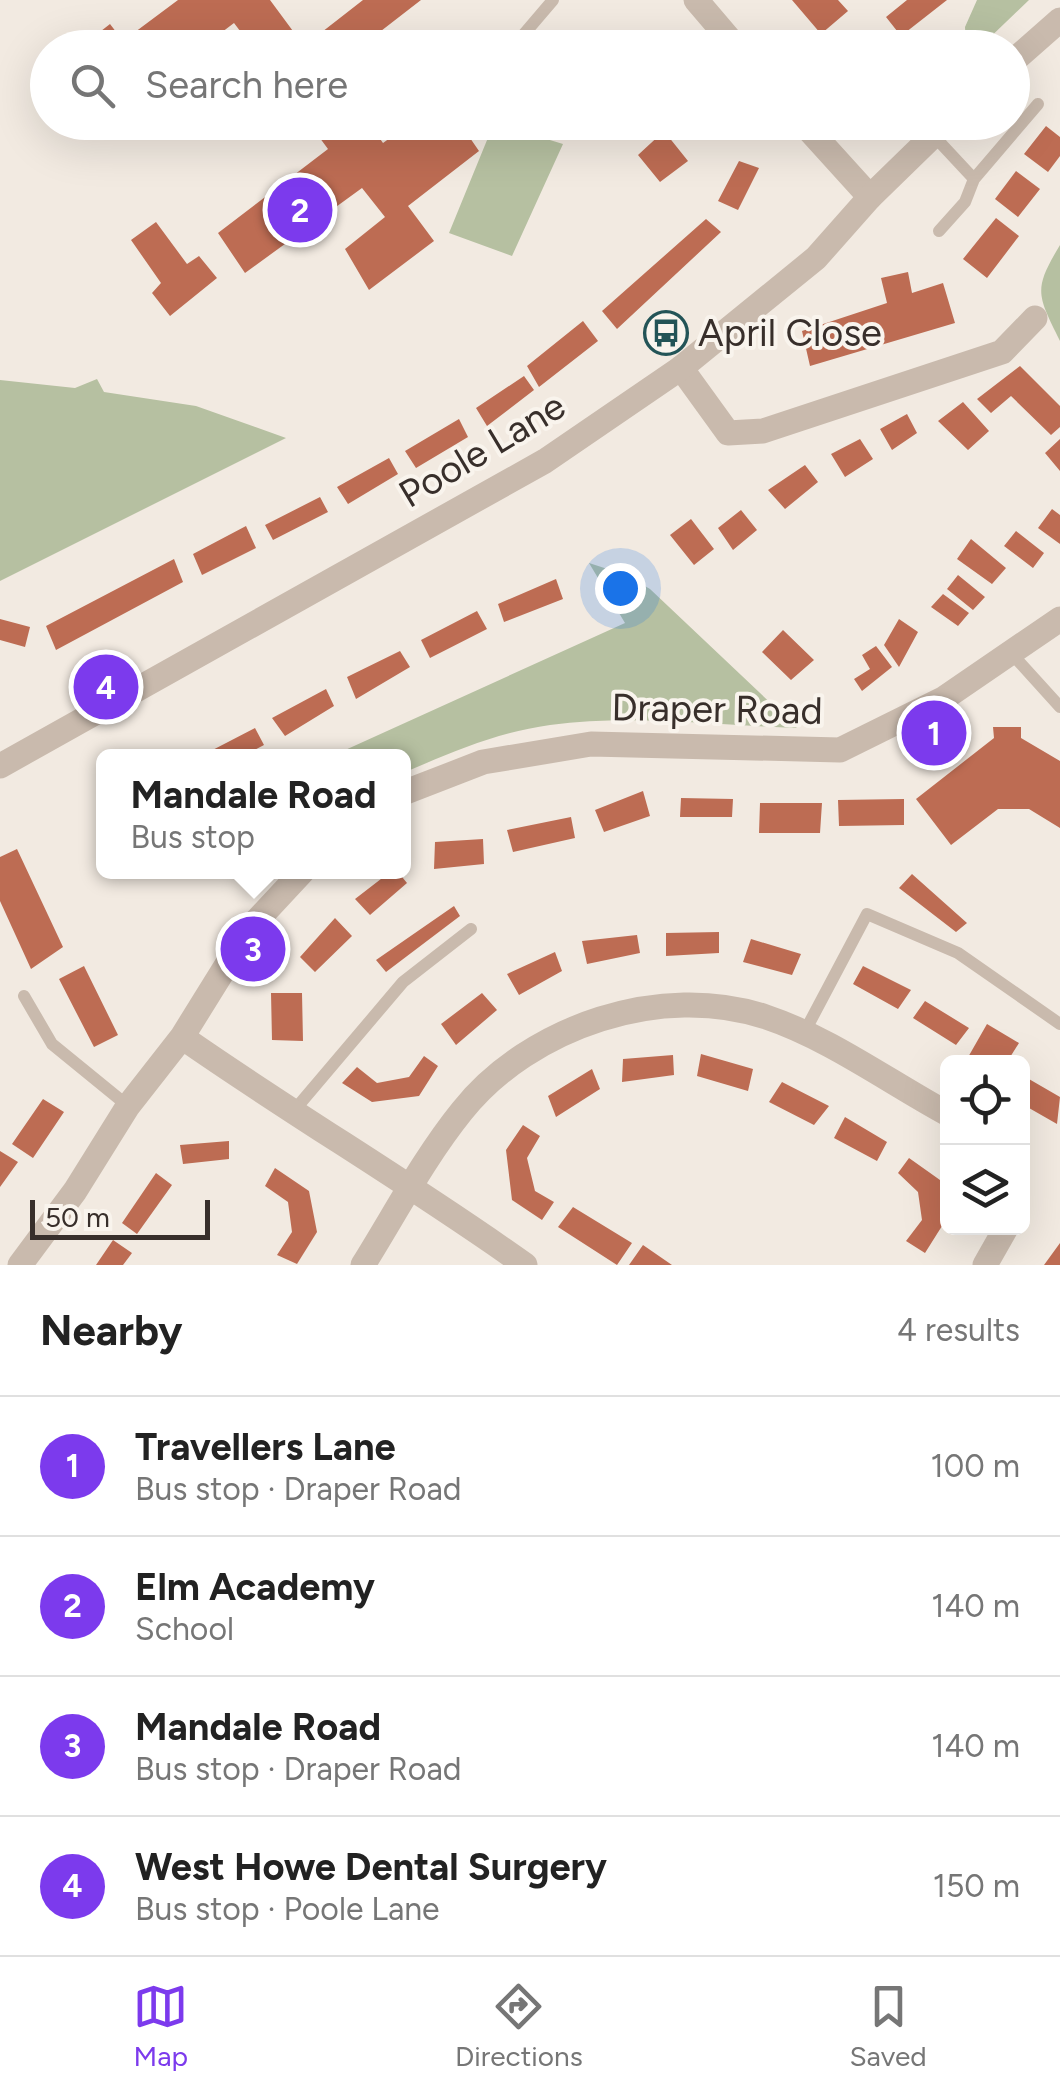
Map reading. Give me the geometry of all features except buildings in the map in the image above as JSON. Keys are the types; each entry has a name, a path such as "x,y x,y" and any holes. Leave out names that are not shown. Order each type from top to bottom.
{"street":[{"path":"696,0 721,30"},
{"path":"1030,46 1060,20"},
{"path":"818,140 870,197"},
{"name":"Poole Lane","path":"0,766 545,461 681,368 816,258 870,197 929,140"},
{"path":"681,368 728,433 763,432 1002,352 1035,318"},
{"name":"Draper Road","path":"411,789 482,762 591,744 840,750 943,699 1060,619"},
{"path":"20,1265 75,1192 128,1106 182,1037 249,929 295,879"},
{"path":"362,1265 463,1109 504,1072 566,1031 614,1014 685,1003 764,1016 940,1110"},
{"path":"182,1037 292,1113 414,1185 524,1265"},
{"path":"985,1265 1002,1235"}],"lane":[{"path":"527,30 553,0"},
{"path":"1030,114 1038,104"},
{"path":"947,140 974,180"},
{"path":"939,231 965,202 974,180 1008,140"},
{"path":"1012,654 1060,708"},
{"path":"804,1034 867,914 958,953 1060,1024"},
{"path":"292,1113 404,982 471,929"},
{"path":"24,996 62,1055 128,1106"}],"green space":[{"path":"977,0 1029,0 998,30 965,27"},
{"path":"487,140 550,140 563,144 512,256 449,233"},
{"path":"1060,245 1060,341 1041,292 1045,272"},
{"path":"97,379 104,392 196,406 286,438 0,581 0,380 75,388"},
{"path":"589,563 626,575 650,589 797,728 643,720 550,725 493,738 411,770 411,749 347,749 625,623"}],"place":[{"name":"Elm Academy","path":"300,210"},
{"name":"April Close","path":"666,333"},
{"name":"West Howe Dental Surgery","path":"106,687"},
{"name":"Travellers Lane","path":"934,733"},
{"name":"Mandale Road","path":"253,949"}]}
